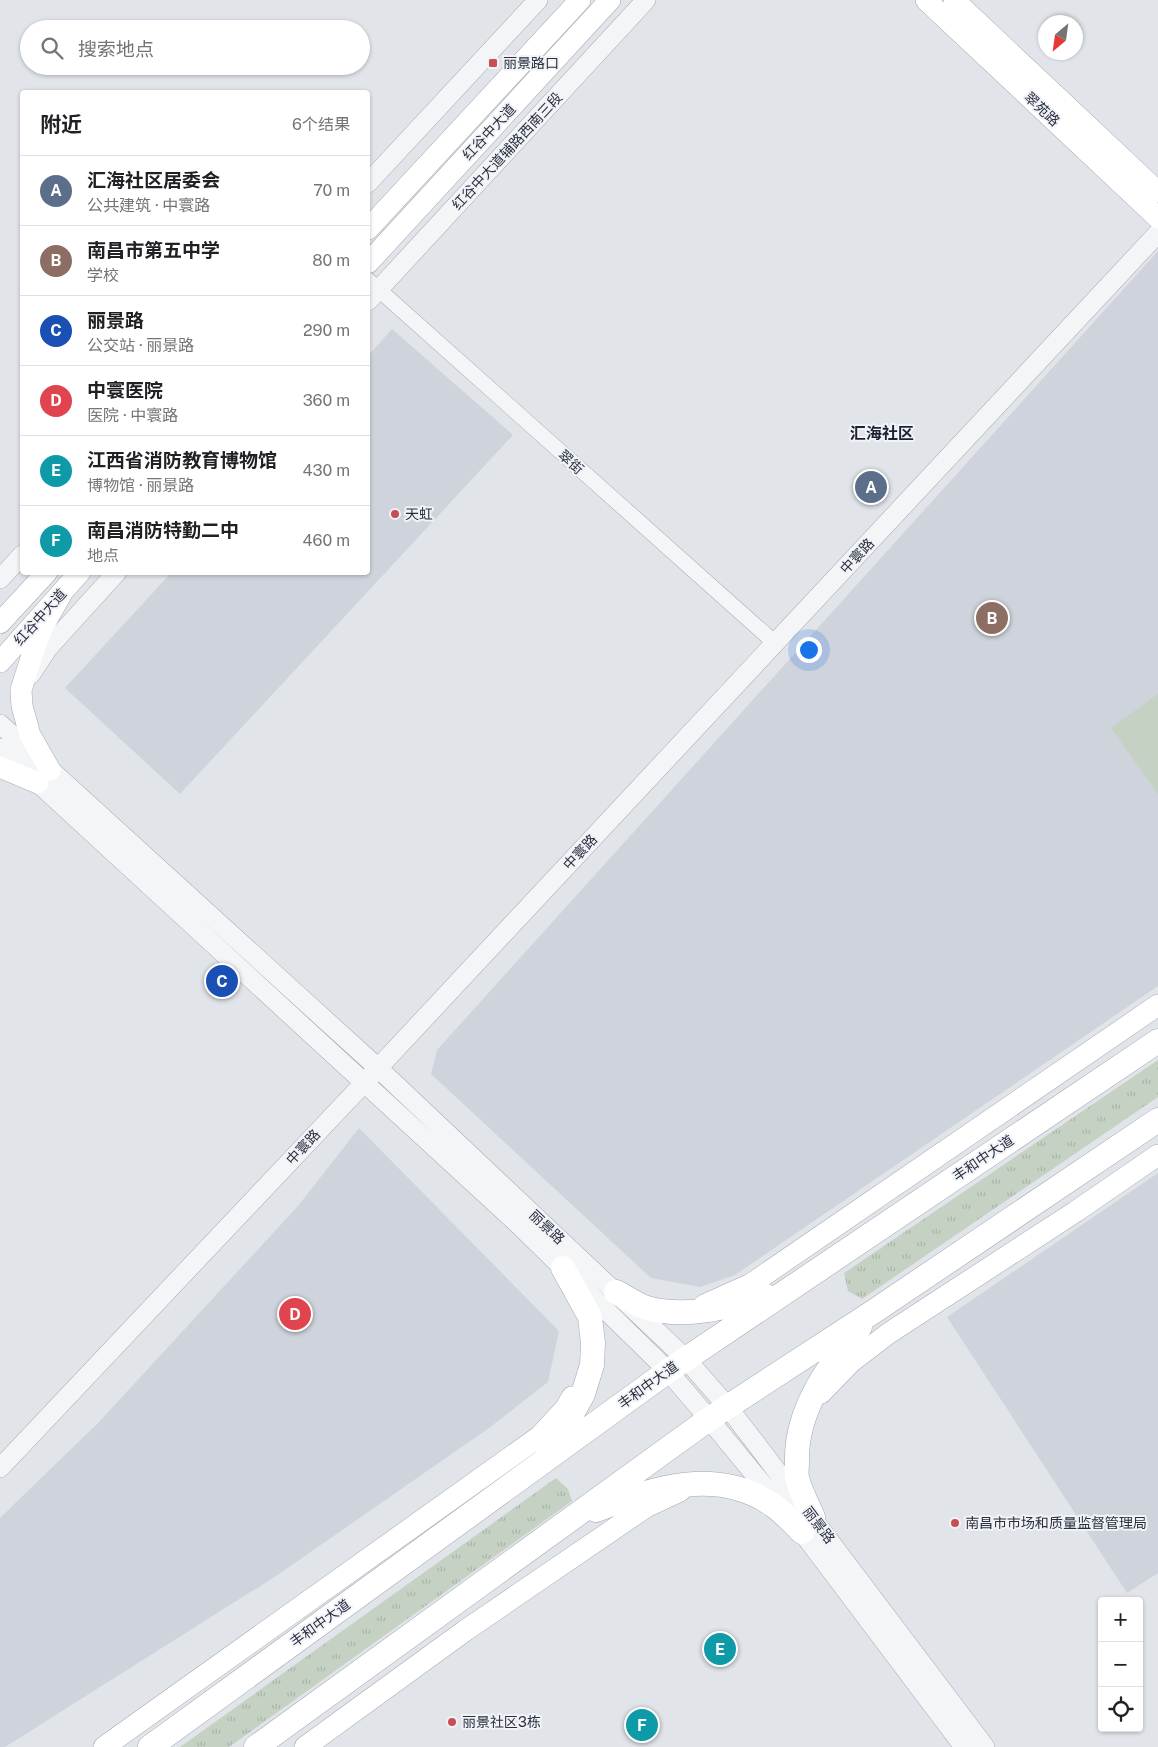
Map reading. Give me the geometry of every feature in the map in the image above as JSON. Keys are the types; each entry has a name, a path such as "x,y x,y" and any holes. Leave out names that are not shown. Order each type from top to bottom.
{"main road":[{"name":"红谷中大道","path":"370,227 580,0"},
{"name":"红谷中大道","path":"370,261 610,0"},
{"name":"翠苑路","path":"926,0 1158,218"},
{"name":"翠苑路","path":"954,0 1158,192"},
{"path":"0,603 44,575"},
{"name":"红谷中大道","path":"0,624 45,575"},
{"name":"红谷中大道","path":"0,662 77,575"},
{"path":"44,777 22,706 21,690 42,628 62,593"},
{"path":"0,767 44,777"},
{"path":"690,1312 751,1284 1158,1005"},
{"name":"丰和中大道","path":"150,1747 677,1365 1158,1041"},
{"path":"256,1747 718,1412 870,1314 1158,1120"},
{"path":"808,1405 851,1362 889,1333 1075,1212 1158,1155"},
{"path":"537,1465 565,1426 583,1394 592,1365 593,1343 590,1317 563,1268"},
{"path":"616,1292 646,1308 669,1312 690,1312 733,1306 787,1290"},
{"path":"808,1524 797,1478 796,1452 800,1424 808,1405 834,1363 870,1314"},
{"path":"104,1747 540,1436 565,1409 592,1365"},
{"path":"567,1521 619,1501 664,1487 701,1484 730,1485 752,1494 808,1524"},
{"path":"305,1747 466,1630 646,1507 701,1484"}],"street":[{"path":"370,181 538,0"},
{"name":"红谷中大道辅路西南三段","path":"371,290 646,0"},
{"name":"中寰路","path":"0,1468 364,1083 1158,233"},
{"name":"翠街","path":"371,290 775,643"},
{"path":"0,579 20,557"},
{"path":"21,690 48,648 114,575"},
{"name":"丽景路","path":"0,724 44,777 364,1083 518,1224 563,1268 677,1365"},
{"name":"丽景路","path":"0,748 44,777 378,1068 616,1292 718,1412 986,1747"},
{"name":"丽景路","path":"808,1524 964,1747"}],"shaded area":[{"path":"1158,251 1158,986 735,1275 700,1287 651,1278 431,1074 437,1050"},
{"path":"392,329 513,435 180,794 65,688 169,575 370,575 370,354"},
{"path":"359,1128 559,1331 548,1382 489,1428 276,1576 5,1747 0,1747 0,1518 99,1422 298,1206"},
{"path":"1158,1173 1158,1573 1127,1593 947,1317"}],"green space":[{"path":"1158,694 1158,794 1111,728"},
{"path":"1158,1060 1158,1097 862,1299 848,1291 844,1273"},
{"path":"556,1478 568,1489 572,1501 229,1747 180,1747"}],"place":[{"name":"丽景路口","path":"493,63"},
{"name":"汇海社区居委会","path":"871,487"},
{"name":"天虹","path":"395,514"},
{"name":"南昌市第五中学","path":"992,618"},
{"name":"丽景路","path":"222,981"},
{"name":"中寰医院","path":"295,1314"},
{"name":"南昌市市场和质量监督管理局","path":"955,1523"},
{"name":"江西省消防教育博物馆","path":"720,1649"},
{"name":"丽景社区3栋","path":"452,1722"},
{"name":"南昌消防特勤二中","path":"642,1725"}],"district":[{"name":"汇海社区","path":"882,433"}]}
